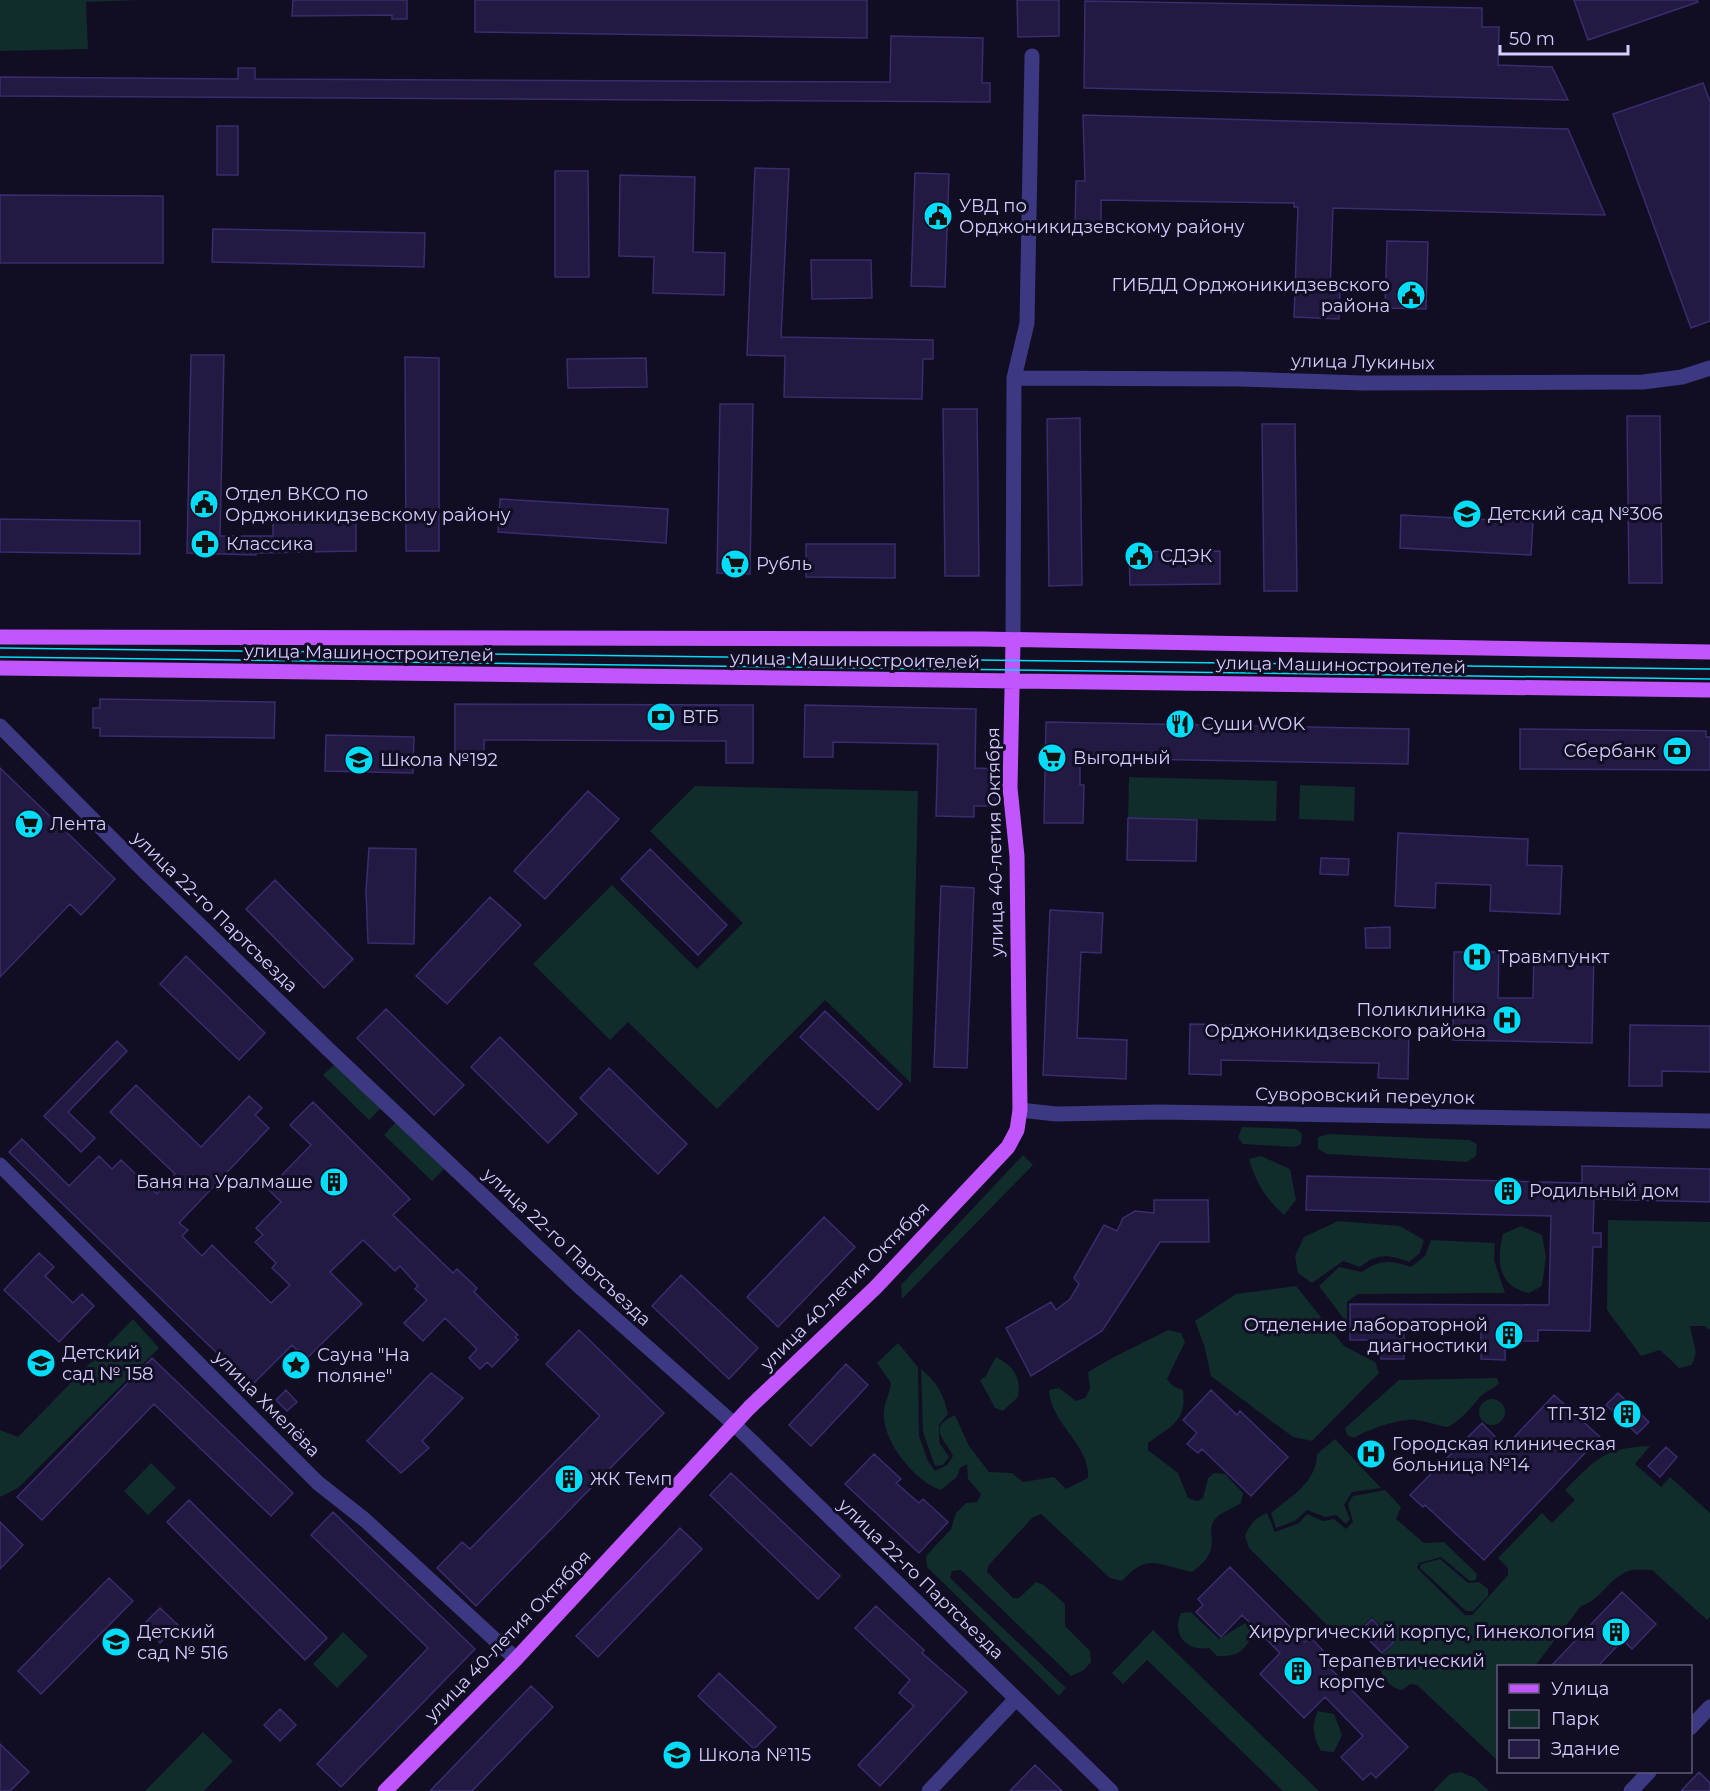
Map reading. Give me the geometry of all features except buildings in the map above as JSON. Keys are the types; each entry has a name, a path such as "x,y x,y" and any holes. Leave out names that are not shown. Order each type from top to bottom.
{"main road":[{"name":"улица Машиностроителей","path":"0,637 1013,641 1710,652"},
{"name":"улица 40-летия Октября","path":"385,1791 516,1659 734,1424 876,1287 1008,1147 1017,1130 1020,1110 1017,856 1010,788 1013,641"},
{"name":"улица Машиностроителей","path":"0,668 1710,690"}],"street":[{"path":"1013,641 1014,378 1027,323 1032,56"},
{"name":"улица Лукиных","path":"1014,378 1240,379 1362,383 1643,382 1682,377 1710,369"},
{"name":"улица 22-го Партсъезда","path":"0,726 143,870 328,1049 582,1289 734,1424 1111,1791"},
{"name":"Суворовский переулок","path":"1020,1110 1056,1114 1159,1112 1710,1121"},
{"name":"улица Хмелёва","path":"0,1165 318,1483 365,1520 516,1659"},
{"path":"929,1791 1016,1699"},
{"path":"1692,1726 1710,1707"},
{"path":"1631,1791 1648,1773"}],"green space":[{"path":"0,0 141,0 86,2 88,49 0,51"},
{"path":"1129,777 1277,781 1276,821 1128,818"},
{"path":"1300,785 1355,787 1354,821 1299,819"},
{"path":"695,786 918,791 911,1083 825,1000 717,1109 628,1022 610,1040 533,964 612,885 697,969 743,923 650,831"},
{"path":"336,1063 382,1107 369,1120 323,1075"},
{"path":"396,1122 444,1169 432,1181 384,1135"},
{"path":"1242,1127 1296,1129 1302,1134 1301,1144 1295,1147 1243,1144 1238,1138"},
{"path":"1329,1134 1469,1140 1477,1144 1476,1156 1467,1162 1327,1154 1318,1149 1318,1137"},
{"path":"1023,1155 1033,1165 902,1299 901,1285"},
{"path":"1261,1156 1290,1169 1296,1200 1284,1215 1262,1190 1252,1168 1249,1159"},
{"path":"1608,1220 1710,1222 1710,1330 1704,1326 1690,1326 1696,1353 1692,1365 1679,1368 1660,1350 1641,1356 1607,1310"},
{"path":"1338,1221 1400,1226 1424,1240 1420,1253 1409,1262 1383,1256 1372,1259 1360,1267 1343,1261 1312,1283 1298,1273 1295,1256 1304,1237"},
{"path":"1521,1226 1542,1235 1546,1257 1542,1286 1529,1293 1519,1290 1505,1279 1500,1263 1503,1234"},
{"path":"1431,1240 1495,1243 1494,1260 1505,1293 1358,1294 1347,1302 1347,1323 1319,1286 1339,1267 1362,1272 1374,1265 1386,1262 1411,1267 1425,1256"},
{"path":"1296,1286 1344,1346 1375,1362 1379,1373 1312,1441 1293,1437 1211,1376 1204,1345 1195,1321 1236,1294"},
{"path":"133,1319 159,1348 18,1488 0,1497 0,1430 18,1437"},
{"path":"1168,1330 1181,1333 1185,1342 1167,1379 1173,1386 1183,1390 1184,1401 1176,1422 1148,1443 1148,1450 1178,1473 1188,1498 1197,1501 1203,1498 1208,1478 1214,1473 1225,1474 1243,1493 1241,1503 1216,1518 1212,1524 1211,1548 1203,1563 1192,1572 1162,1564 1147,1564 1139,1566 1122,1581 1110,1578 1041,1514 1032,1518 988,1566 987,1572 1013,1598 1019,1598 1036,1582 1044,1585 1065,1604 1065,1626 1090,1651 1091,1662 1084,1670 1071,1676 961,1570 952,1571 950,1578 1066,1688 1059,1696 927,1567 926,1556 951,1529 956,1513 966,1503 977,1502 981,1494 968,1479 967,1464 960,1468 957,1477 941,1490 921,1478 901,1458 893,1446 884,1421 884,1410 891,1383 877,1363 898,1343 918,1367 919,1436 928,1461 935,1471 947,1465 953,1456 940,1430 946,1420 955,1415 969,1446 989,1472 1012,1473 1023,1482 1054,1477 1066,1489 1088,1478 1087,1466 1083,1455 1056,1413 1049,1390 1059,1388 1076,1401 1085,1398 1090,1389 1088,1372"},
{"path":"996,1357 1012,1368 1019,1390 1018,1397 1003,1411 995,1408 980,1380 985,1377"},
{"path":"921,1369 939,1388 948,1414 939,1425 939,1442 949,1457 943,1465 935,1466 923,1432"},
{"path":"1497,1378 1499,1383 1497,1385 1482,1395 1462,1417 1448,1427 1410,1420 1384,1425 1354,1438 1347,1435 1345,1428 1399,1380"},
{"path":"1492,1399 1501,1403 1505,1412 1501,1421 1492,1425 1483,1421 1479,1412 1483,1403"},
{"path":"1335,1439 1381,1488 1352,1492 1344,1505 1350,1519 1346,1524 1336,1515 1325,1517 1307,1510 1295,1521 1276,1528 1271,1513 1301,1488 1312,1473 1317,1454"},
{"path":"1650,1446 1635,1464 1661,1487 1670,1477 1710,1513 1710,1617 1707,1620 1652,1570 1632,1570 1618,1577 1595,1599 1581,1606 1536,1665 1497,1665 1497,1760 1417,1685 1410,1684 1402,1690 1389,1683 1382,1674 1378,1659 1396,1641 1372,1617 1361,1628 1328,1626 1249,1548 1245,1536 1253,1522 1267,1513 1275,1532 1299,1523 1307,1514 1323,1521 1334,1519 1346,1529 1353,1522 1348,1504 1353,1496 1385,1490 1401,1507 1396,1519 1424,1543 1444,1542 1477,1574 1476,1580 1470,1581 1441,1557 1419,1563 1417,1568 1465,1615 1472,1615 1508,1575 1508,1568 1498,1558 1542,1513 1552,1523 1575,1500 1565,1490 1585,1470 1611,1452"},
{"path":"151,1463 176,1488 148,1515 124,1491"},
{"path":"1440,1559 1468,1583 1479,1582 1488,1589 1488,1596 1473,1611 1466,1611 1420,1568 1421,1564"},
{"path":"1191,1612 1219,1639 1245,1623 1255,1632 1248,1643 1236,1654 1217,1656 1209,1648 1187,1644 1179,1634 1178,1620 1181,1613"},
{"path":"1153,1630 1319,1791 1283,1791 1147,1660 1123,1684 1112,1673"},
{"path":"343,1632 368,1656 337,1688 313,1664"},
{"path":"1318,1711 1334,1714 1342,1735 1334,1752 1321,1751 1316,1741 1314,1726"},
{"path":"203,1732 233,1761 204,1791 145,1791"},
{"path":"1461,1772 1475,1778 1489,1791 1433,1791 1450,1774"}],"tram line":[{"path":"0,648 1710,669"},
{"path":"0,657 1710,679"}],"place":[{"name":"УВД по Орджоникидзевскому району","path":"938,216"},
{"name":"ГИБДД Орджоникидзевского района","path":"1411,295"},
{"name":"Отдел ВКСО по Орджоникидзевскому району","path":"204,504"},
{"name":"Детский сад №306","path":"1467,514"},
{"name":"Классика","path":"205,544"},
{"name":"СДЭК","path":"1139,556"},
{"name":"Рубль","path":"735,564"},
{"name":"ВТБ","path":"661,717"},
{"name":"Суши WOK","path":"1180,724"},
{"name":"Сбербанк","path":"1677,751"},
{"name":"Выгодный","path":"1052,758"},
{"name":"Школа №192","path":"359,760"},
{"name":"Лента","path":"29,824"},
{"name":"Травмпункт","path":"1477,957"},
{"name":"Поликлиника Орджоникидзевского района","path":"1507,1020"},
{"name":"Баня на Уралмаше","path":"334,1182"},
{"name":"Родильный дом","path":"1508,1191"},
{"name":"Отделение лабораторной диагностики","path":"1509,1335"},
{"name":"Детский сад № 158","path":"41,1363"},
{"name":"Сауна \"На поляне\"","path":"296,1365"},
{"name":"ТП-312","path":"1627,1414"},
{"name":"Городская клиническая больница №14","path":"1371,1454"},
{"name":"ЖК Темп","path":"569,1479"},
{"name":"Хирургический корпус, Гинекология","path":"1616,1632"},
{"name":"Детский сад № 516","path":"116,1642"},
{"name":"Терапевтический корпус","path":"1298,1671"},
{"name":"Школа №115","path":"677,1755"}]}
